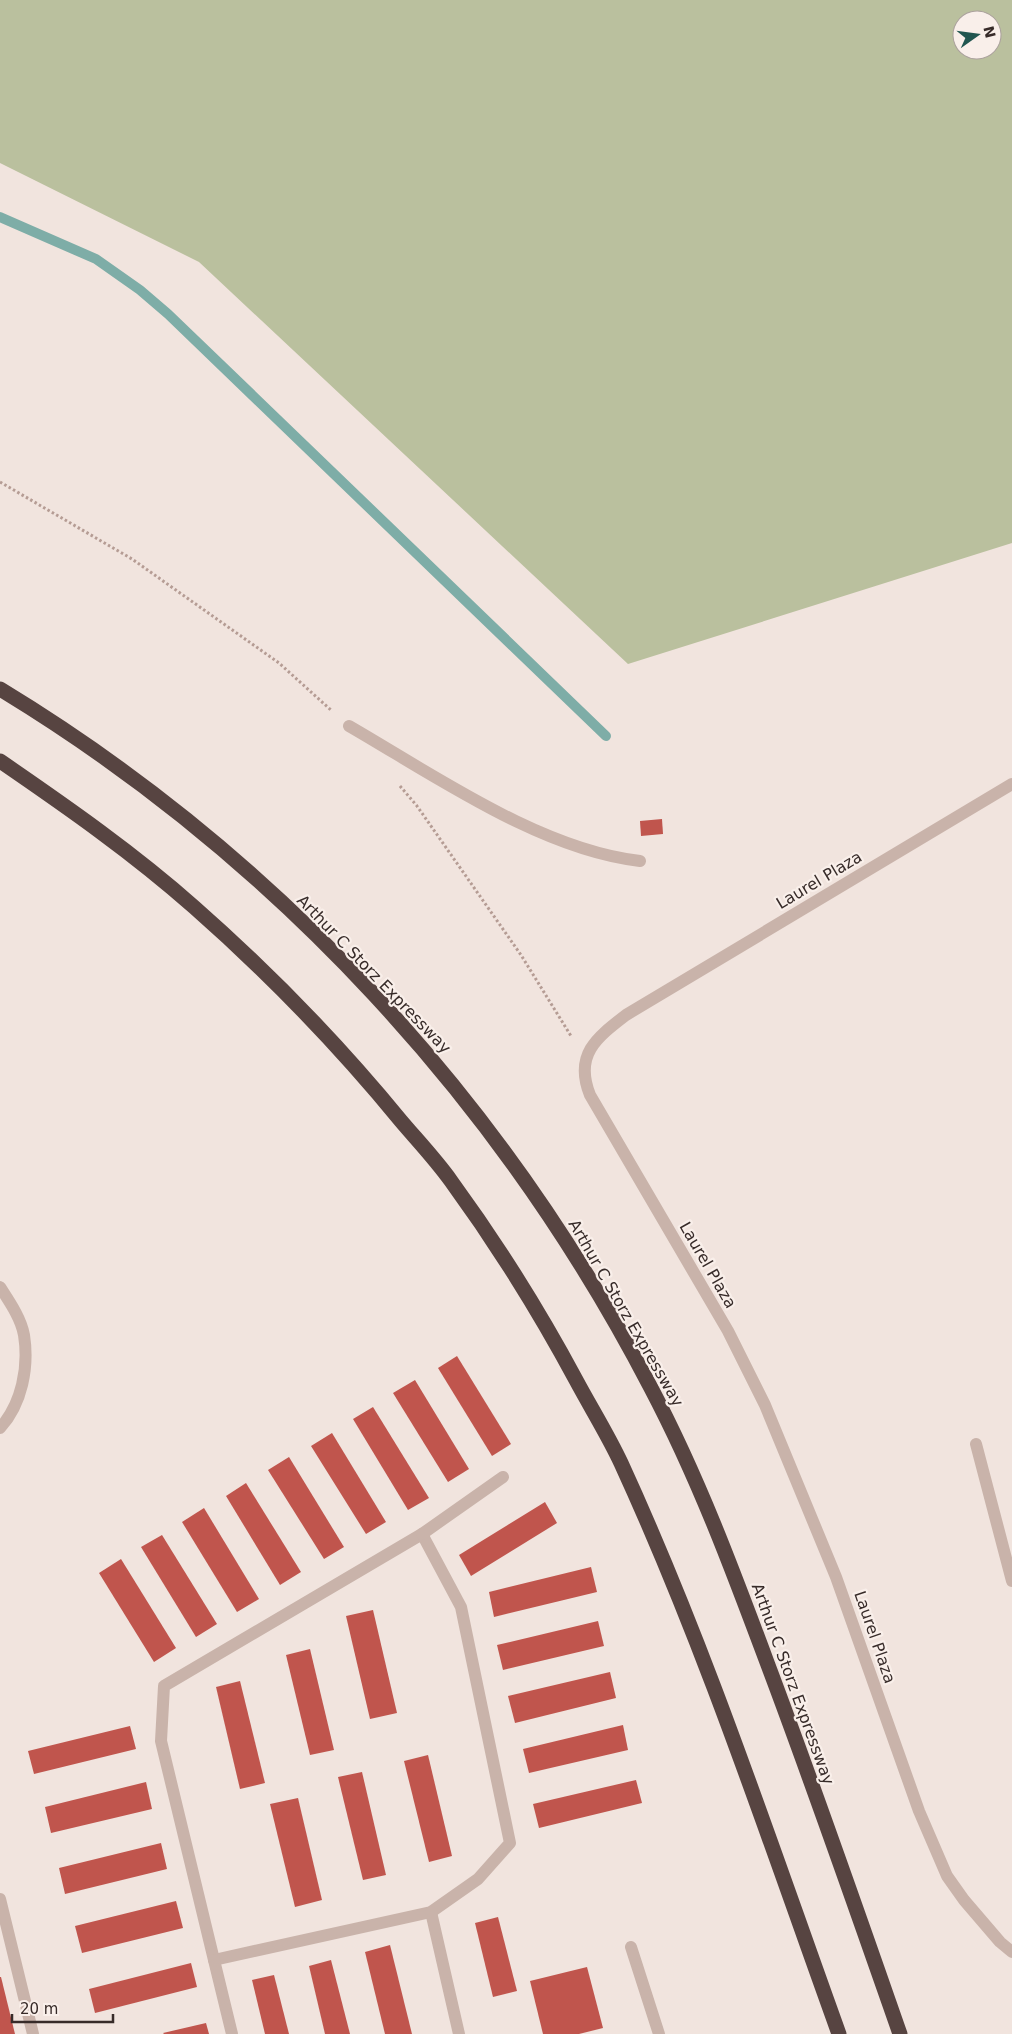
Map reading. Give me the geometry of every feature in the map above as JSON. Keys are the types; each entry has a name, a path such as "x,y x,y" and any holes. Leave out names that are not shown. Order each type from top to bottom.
{"highway":[{"name":"Arthur C Storz Expressway","path":"0,689 103,757 193,825 265,886 407,1029 462,1095 526,1180 578,1258 652,1389 705,1501 811,1781 900,2034"},
{"path":"0,761 116,844 192,905 262,970 322,1030 382,1097 450,1179 502,1255 550,1332 620,1460 680,1602 727,1722 839,2034"}],"street":[{"path":"349,726 508,817 579,848 610,858 640,861"},
{"name":"Laurel Plaza","path":"1012,784 626,1015 601,1034 592,1044 583,1072 590,1095 728,1331 765,1405 836,1577 919,1811 947,1876 964,1900 1000,1942 1012,1952"},
{"path":"0,1286 24,1334 25,1370 17,1406 0,1428"},
{"path":"976,1444 1012,1581"},
{"path":"232,2034 161,1741 164,1686 422,1534 503,1477"},
{"path":"214,1960 431,1912 478,1879 510,1843 461,1607 422,1534"},
{"path":"0,1899 33,2034"},
{"path":"431,1912 459,2034"},
{"path":"631,1947 659,2034"}],"path":[{"path":"0,482 132,559 222,621 279,663 349,726"},
{"path":"398,784 417,806 521,955 558,1015"}],"green space":[{"path":"0,0 1012,0 1012,543 628,664 199,262 0,163"}],"building":[{"path":"662,819 663,834 641,836 640,821"},
{"path":"457,1356 511,1444 492,1456 438,1368"},
{"path":"415,1380 469,1469 448,1482 393,1393"},
{"path":"373,1407 429,1498 408,1510 353,1419"},
{"path":"332,1433 386,1522 366,1534 311,1446"},
{"path":"289,1457 344,1547 324,1559 268,1470"},
{"path":"246,1483 301,1572 280,1585 226,1496"},
{"path":"545,1502 557,1523 471,1576 459,1555"},
{"path":"204,1508 259,1599 237,1612 182,1522"},
{"path":"162,1535 217,1624 196,1637 141,1547"},
{"path":"121,1559 176,1648 154,1662 99,1573"},
{"path":"591,1567 597,1592 494,1617 489,1592"},
{"path":"373,1610 397,1713 370,1719 346,1616"},
{"path":"598,1621 604,1646 503,1670 497,1645"},
{"path":"310,1649 334,1750 310,1755 286,1655"},
{"path":"610,1672 616,1698 515,1723 508,1696"},
{"path":"240,1681 265,1783 240,1789 216,1687"},
{"path":"623,1725 628,1750 529,1773 523,1749"},
{"path":"130,1726 136,1749 34,1774 28,1751"},
{"path":"428,1755 452,1856 429,1862 404,1761"},
{"path":"362,1772 386,1875 363,1880 338,1777"},
{"path":"636,1780 642,1803 539,1828 533,1804"},
{"path":"146,1782 152,1809 51,1833 45,1807"},
{"path":"298,1798 322,1900 295,1907 270,1804"},
{"path":"161,1843 167,1869 65,1894 59,1868"},
{"path":"176,1901 183,1928 82,1953 75,1926"},
{"path":"498,1917 517,1991 493,1997 475,1923"},
{"path":"390,1945 412,2034 385,2034 365,1952"},
{"path":"331,1960 350,2034 325,2034 309,1966"},
{"path":"191,1963 197,1987 95,2013 89,1989"},
{"path":"587,1967 603,2028 579,2034 543,2034 530,1981"},
{"path":"274,1975 289,2034 265,2034 252,1980"},
{"path":"1,1977 15,2034 0,2034"},
{"path":"206,2023 209,2034 163,2033"}],"waterway":[{"path":"0,217 96,259 140,290 168,314 606,736"}]}
